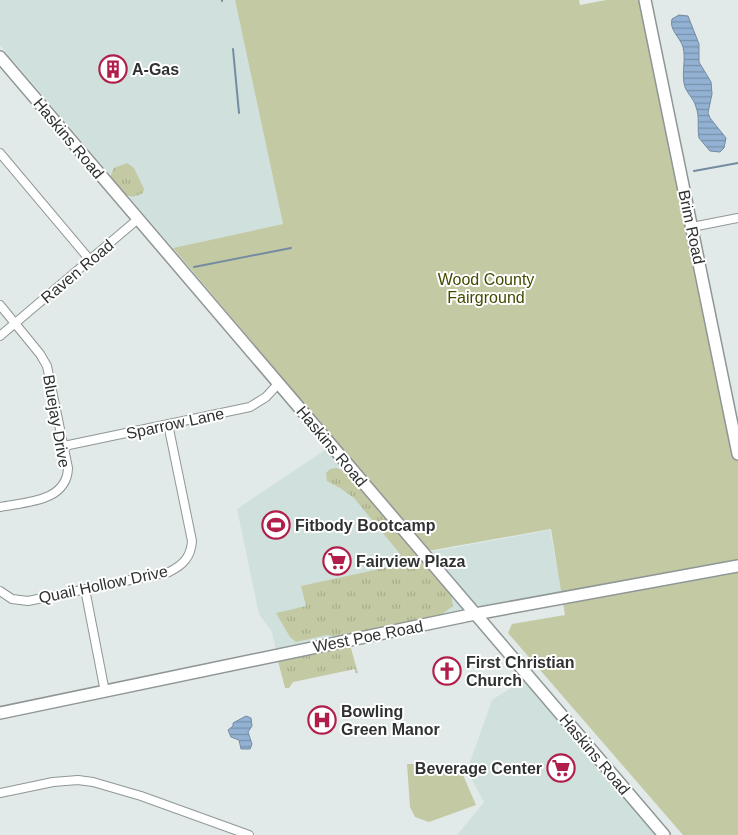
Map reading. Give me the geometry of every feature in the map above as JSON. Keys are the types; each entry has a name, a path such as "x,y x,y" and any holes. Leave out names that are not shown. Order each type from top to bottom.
{"main road":[{"name":"Brim Road","path":"645,0 692,227 734,414 738,454"},
{"name":"Haskins Road","path":"0,57 664,835"},
{"name":"West Poe Road","path":"0,713 475,614 738,566"}],"street":[{"path":"0,153 90,260"},
{"path":"692,227 738,218"},
{"name":"Raven Road","path":"15,323 138,219"},
{"name":"Bluejay Drive","path":"0,305 40,354 47,366 68,473 58,491 44,498 0,507"},
{"path":"0,336 15,323"},
{"name":"Sparrow Lane","path":"64,446 250,407 266,397 278,384"},
{"name":"Quail Hollow Drive","path":"0,591 12,599 23,601 169,572 181,565 188,557 192,541 168,424"},
{"path":"84,589 106,692"},
{"path":"0,793 60,781 78,780 93,782 137,795 249,835"}],"shaded area":[{"path":"0,0 235,0 283,224 173,248 0,45"},
{"name":"Fairview Plaza","path":"328,448 470,613 276,650 272,632 259,614 237,509"},
{"path":"550,530 562,593 484,607 472,603 429,552"},
{"path":"526,678 660,835 457,835 484,802 467,771 492,700"}],"green space":[{"name":"Wood County Fairground","path":"235,0 579,0 580,5 606,0 645,0 738,454 738,835 683,835 508,633 512,624 565,615 551,529 428,551 173,248 283,224"},
{"path":"127,163 134,168 144,189 143,193 137,196 132,197 124,194 110,177 114,168"},
{"path":"336,468 347,472 451,594 453,606 441,615 341,638 327,635 296,642 290,637 276,613 306,606 301,586 398,565 397,559 401,555 354,498 327,481 326,473 330,469"},
{"path":"350,645 358,673 355,673 355,669 293,682 289,688 285,688 278,661"},
{"path":"407,764 434,764 463,775 476,805 429,822 415,817 410,807"}],"water":[{"path":"679,15 688,16 699,44 699,62 711,82 712,94 708,113 726,138 724,148 720,152 710,151 699,138 697,111 684,83 683,47 671,23 672,19"},
{"path":"246,716 251,718 252,726 248,732 252,744 250,749 241,749 239,740 231,737 228,730 233,726 233,723"}],"waterway":[{"path":"233,49 239,113"},
{"path":"694,171 738,163"},
{"path":"194,267 291,248"}],"place":[{"name":"A-Gas","path":"113,69"},
{"name":"Fitbody Bootcamp","path":"276,525"},
{"name":"Fairview Plaza","path":"337,561"},
{"name":"First Christian Church","path":"447,671"},
{"name":"Bowling Green Manor","path":"322,720"},
{"name":"Beverage Center","path":"561,768"}]}
